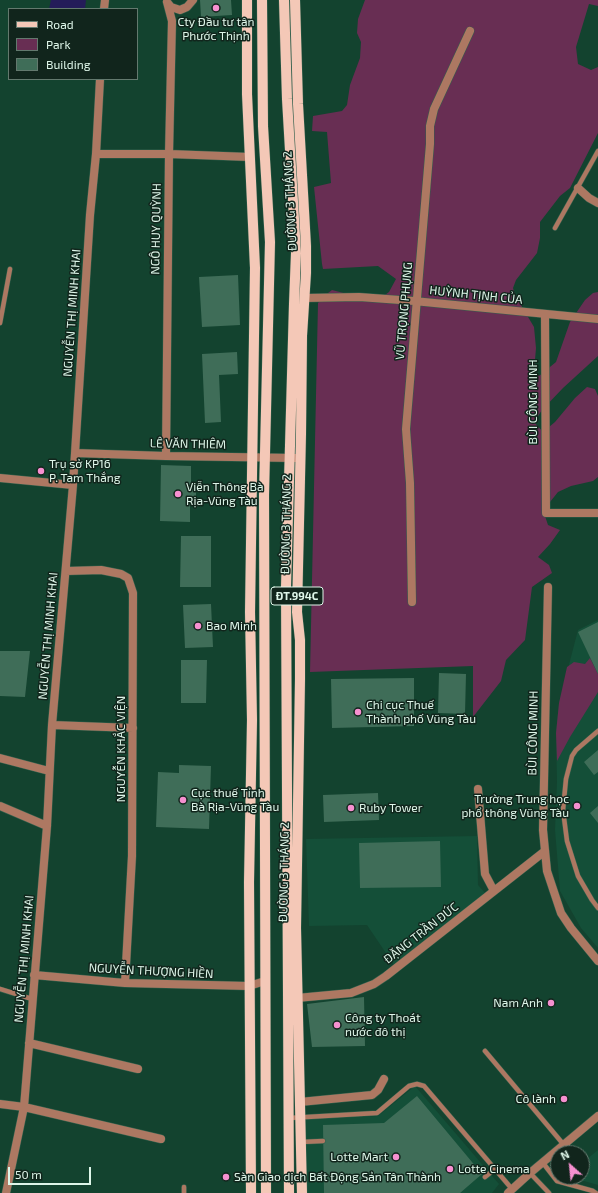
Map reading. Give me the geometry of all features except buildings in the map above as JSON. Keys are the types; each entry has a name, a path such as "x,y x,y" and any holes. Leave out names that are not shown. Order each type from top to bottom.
{"main road":[{"path":"247,0 247,94 255,246 250,612 252,720 249,882 250,1193"},
{"name":"ĐƯỜNG 3 THÁNG 2","path":"262,0 263,126 270,242 265,458 266,1193"},
{"name":"ĐƯỜNG 3 THÁNG 2","path":"284,0 287,99 300,302"},
{"name":"ĐƯỜNG 3 THÁNG 2","path":"289,1193 289,1118 293,979 286,587 295,458 300,302 306,246 298,104 295,0"},
{"name":"ĐƯỜNG 3 THÁNG 2","path":"293,979 297,998 302,1193"}],"street":[{"path":"166,1 171,7 180,10 187,8 193,0"},
{"name":"NGÔ HUY QUỲNH","path":"166,1 172,21 166,456"},
{"name":"VŨ TRỌNG PHỤNG","path":"412,602 410,483 406,429 430,144 430,126 434,109 470,31"},
{"name":"NGUYỄN THỊ MINH KHAI","path":"6,1193 24,1107 46,826 52,725 75,453 100,80"},
{"path":"96,154 169,154 250,157"},
{"path":"578,188 589,198 598,203"},
{"name":"HUỲNH TỊNH CỦA","path":"300,302 359,297 417,301 598,319"},
{"path":"255,298 268,298"},
{"name":"BÙI CÔNG MINH","path":"545,314 546,513 598,513"},
{"name":"LÊ VĂN THIÊM","path":"75,453 295,458"},
{"path":"0,478 72,485"},
{"name":"NGUYỄN KHẮC VIỆN","path":"66,571 101,570 121,574 128,578 133,593 132,856 125,983"},
{"name":"BÙI CÔNG MINH","path":"548,586 543,830 547,871 561,913 598,962"},
{"path":"52,725 133,728"},
{"path":"0,758 49,771"},
{"path":"478,789 485,874 494,891"},
{"path":"0,806 46,826"},
{"name":"ĐẶNG TRẦN ĐỨC","path":"297,998 351,993 374,984 545,851"},
{"name":"NGUYỄN THƯỢNG HIỀN","path":"34,975 125,983 249,986 265,981"},
{"path":"29,1043 138,1069"},
{"path":"300,1102 372,1095 378,1090 384,1079"},
{"path":"0,1104 24,1107 161,1139"},
{"path":"564,1145 598,1116"},
{"path":"510,1191 550,1157"}],"lane":[{"path":"554,228 598,151"},
{"path":"0,323 10,268"},
{"path":"598,731 576,750 572,756 566,779 563,810 567,841 578,876 598,908"},
{"path":"0,989 32,1000"},
{"path":"485,1051 564,1145"},
{"path":"289,1118 377,1113 409,1086 417,1084 424,1086 495,1169 510,1191"},
{"path":"301,1142 324,1141"},
{"path":"543,1163 557,1181 596,1193"},
{"path":"485,1177 495,1169"},
{"path":"530,1173 549,1193"},
{"path":"184,1187 184,1193"}],"shaded area":[{"path":"51,0 86,0 85,8 49,8"},
{"name":"Trường Trung học phổ thông Vũng Tàu","path":"598,620 598,948 581,928 560,891 555,830 557,782 556,733 559,703 578,630"},
{"path":"477,836 478,885 486,894 394,965 367,925 309,926 306,839"},
{"name":"Lotte Mart","path":"415,1086 499,1184 492,1193 306,1193 304,1119 378,1116"},
{"path":"598,1150 598,1185 590,1183 590,1156"}],"green space":[{"path":"365,0 598,0 598,6 589,4 576,47 578,64 591,70 598,67 598,133 570,188 560,196 540,222 540,238 537,253 516,280 513,288 515,295 534,327 536,348 534,372 539,376 556,362 570,322 585,300 593,293 598,292 598,356 563,388 542,410 534,422 543,432 555,422 575,398 587,387 595,389 598,396 598,477 593,481 571,486 558,492 550,502 545,516 548,525 560,530 538,557 549,565 552,573 532,587 525,640 506,660 501,681 473,717 473,666 310,672 318,303 332,290 378,300 389,292 396,279 378,266 323,269 322,264 314,187 331,183 327,132 312,131 313,116 342,111 347,105 350,85 360,58 361,42 357,33 358,19"},
{"path":"590,658 598,674 598,692 557,761 556,733 559,703 567,667 574,662 585,664"}],"place":[{"name":"Cty Đầu tư tân Phước Thịnh","path":"216,8"},
{"name":"Trụ sở KP16 P. Tam Thắng","path":"41,471"},
{"name":"Viễn Thông Bà Rịa-Vũng Tàu","path":"178,494"},
{"name":"Bao Minh","path":"198,626"},
{"name":"Chi cục Thuế Thành phố Vũng Tàu","path":"358,712"},
{"name":"Cục thuế Tỉnh Bà Rịa-Vũng Tàu","path":"183,800"},
{"name":"Trường Trung học phổ thông Vũng Tàu","path":"577,806"},
{"name":"Ruby Tower","path":"351,808"},
{"name":"Nam Anh","path":"551,1003"},
{"name":"Công ty Thoát nước đô thị","path":"337,1025"},
{"name":"Cô lành","path":"564,1099"},
{"name":"Lotte Mart","path":"396,1157"},
{"name":"Lotte Cinema","path":"450,1169"},
{"name":"Sàn Giao dịch Bất Động Sản Tân Thành","path":"226,1177"}]}
